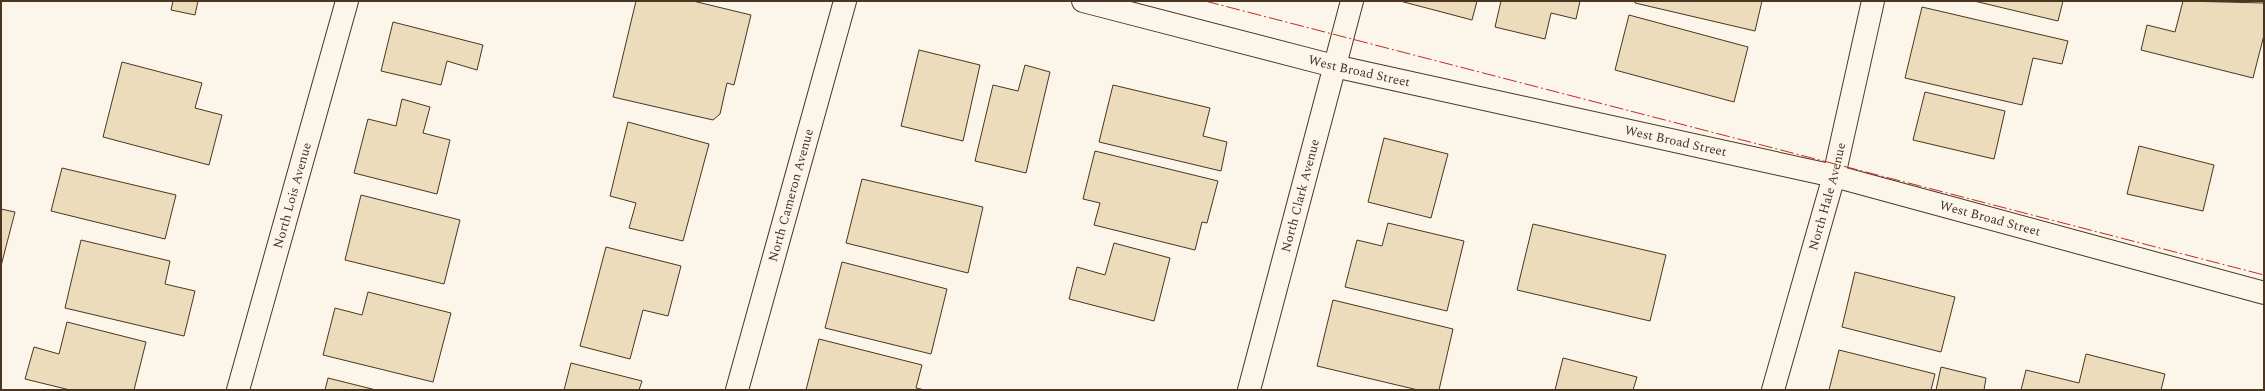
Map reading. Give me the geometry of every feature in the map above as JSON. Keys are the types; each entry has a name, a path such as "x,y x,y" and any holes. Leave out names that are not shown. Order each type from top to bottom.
{"street":[{"name":"North Lois Avenue","path":"238,390 347,1"},
{"name":"North Cameron Avenue","path":"737,390 845,1"},
{"name":"West Broad Street","path":"1084,1 1334,66 1834,176 2264,293"},
{"name":"North Clark Avenue","path":"1248,390 1352,1"},
{"name":"North Hale Avenue","path":"1773,390 1834,176 1873,1"}],"building":[{"path":"173,1 198,1 195,15 171,10"},
{"path":"636,1 693,1 751,15 734,85 727,83 720,114 713,120 613,97"},
{"path":"1400,1 1477,1 1472,20"},
{"path":"1501,1 1580,1 1576,19 1551,13 1545,39 1495,27"},
{"path":"1635,1 1762,1 1755,31 1635,3"},
{"path":"1974,1 2063,1 2058,21"},
{"path":"2183,1 2264,3 2264,35 2253,78 2141,50 2147,25 2175,32"},
{"path":"1922,7 2068,41 2062,64 2033,58 2022,105 1905,78"},
{"path":"1629,15 1748,47 1734,102 1615,70"},
{"path":"393,22 483,45 477,70 447,61 441,85 381,71"},
{"path":"919,50 980,65 963,141 901,126"},
{"path":"122,62 202,83 195,108 222,115 209,165 103,137"},
{"path":"1025,65 1050,72 1026,173 975,161 993,85 1018,91"},
{"path":"1113,85 1210,108 1203,136 1227,142 1221,171 1099,142"},
{"path":"1925,92 2005,111 1994,159 1913,140"},
{"path":"402,99 430,107 423,133 450,140 437,194 354,173 368,119 396,126"},
{"path":"628,122 709,144 683,241 629,228 636,203 610,196"},
{"path":"1384,138 1448,154 1431,218 1368,202"},
{"path":"2139,146 2214,165 2203,211 2127,194"},
{"path":"1095,151 1218,181 1207,223 1202,222 1195,250 1094,225 1100,203 1083,199"},
{"path":"62,168 176,195 165,239 51,211"},
{"path":"862,179 983,207 968,273 846,243"},
{"path":"361,195 460,220 444,284 345,260"},
{"path":"1,209 15,212 1,266"},
{"path":"1388,223 1464,241 1447,311 1345,287 1357,240 1382,246"},
{"path":"1533,224 1666,255 1650,321 1517,290"},
{"path":"81,240 170,261 165,284 195,291 184,336 65,308"},
{"path":"1114,243 1170,258 1154,321 1069,299 1077,267 1105,275"},
{"path":"606,247 681,266 668,316 643,310 630,359 580,346"},
{"path":"842,262 947,289 931,354 825,328"},
{"path":"1855,272 1955,297 1941,352 1842,327"},
{"path":"368,292 451,313 433,382 323,355 335,308 362,315"},
{"path":"1333,300 1453,329 1439,390 1418,390 1317,366"},
{"path":"67,322 146,342 134,390 70,390 25,379 34,347 59,354"},
{"path":"819,339 922,365 916,388 925,390 806,390"},
{"path":"1839,350 1935,374 1931,390 1829,390"},
{"path":"2086,354 2165,374 2161,390 2021,390 2026,370 2079,383"},
{"path":"1563,358 1637,377 1633,390 1555,390"},
{"path":"571,363 642,381 639,390 564,390"},
{"path":"1941,367 1986,378 1984,390 1936,390"},
{"path":"328,378 376,390 325,390"}],"power":[{"path":"1205,1 2264,275"}]}
